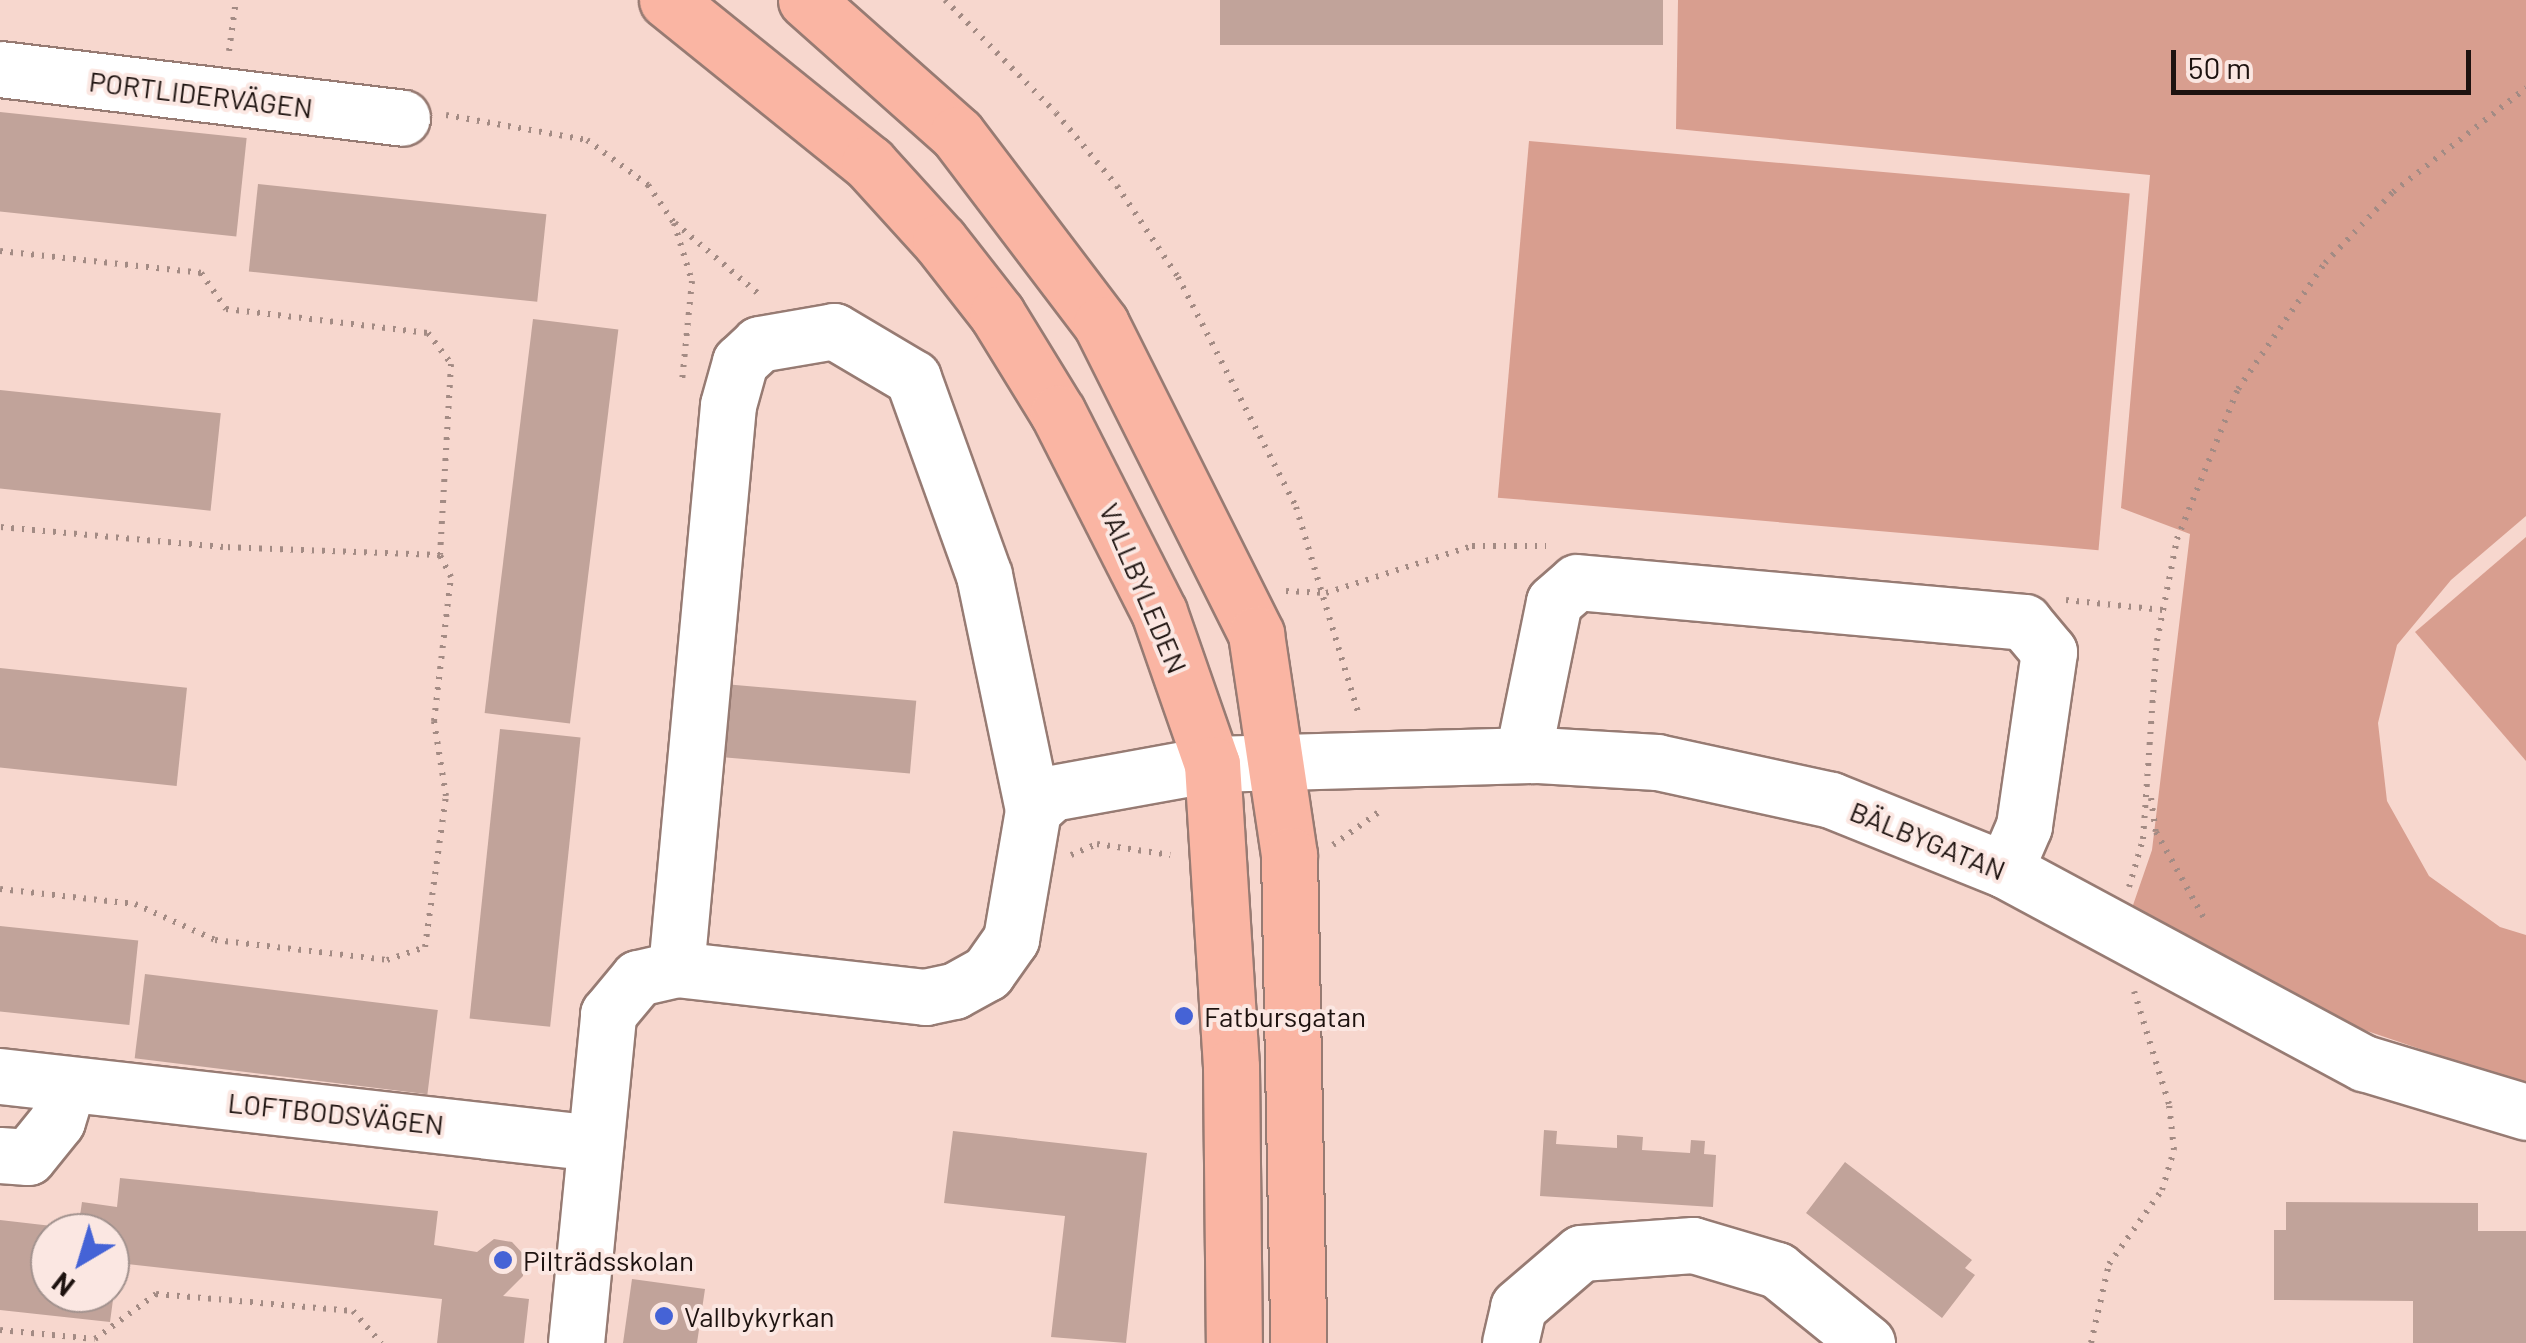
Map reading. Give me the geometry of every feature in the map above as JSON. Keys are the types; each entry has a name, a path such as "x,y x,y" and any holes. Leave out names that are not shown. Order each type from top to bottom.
{"main road":[{"name":"VALLBYLEDEN","path":"667,0 869,163 998,314 1106,499 1159,612 1212,764 1222,859 1234,1343"},
{"path":"806,0 957,134 1101,324 1256,634 1281,766 1295,1004 1298,1343"}],"street":[{"name":"PORTLIDERVÄGEN","path":"0,69 402,118"},
{"path":"576,1343 608,1014 638,978 676,969 924,998 954,992 987,973 1011,939 1032,810 984,575 914,378 834,331 803,333 759,344 740,362 728,405 676,969"},
{"path":"1523,754 1554,602 1578,582 2024,622 2048,652 2024,826 2005,870"},
{"name":"BÄLBYGATAN","path":"1281,766 1367,757 1523,754 1658,762 1831,800 2005,870 2117,948 2364,1063 2526,1112"},
{"path":"1032,810 1052,793 1212,764 1281,766"},
{"name":"LOFTBODSVÄGEN","path":"0,1076 595,1142"},
{"path":"0,1156 28,1157 57,1121 67,1088 77,1086"},
{"path":"1510,1343 1518,1307 1582,1253 1692,1245 1778,1270 1867,1343"}],"path":[{"path":"945,0 1056,113 1117,186 1178,277 1272,455 1326,593 1367,757 1376,810 1396,806"},
{"path":"2091,1343 2108,1264 2162,1190 2174,1150 2169,1104 2117,948 2142,839 2157,641 2177,539 2238,388 2324,263 2393,192 2526,88"},
{"path":"402,118 414,111 586,140 638,174 674,222 803,333"},
{"path":"0,251 201,274 226,309 428,333 451,364 440,555 451,577 434,721 446,796 425,947 387,960 214,940 135,904 0,889"},
{"path":"0,526 223,547 440,555"},
{"path":"1280,591 1326,593"},
{"path":"1065,867 1071,854 1096,844 1222,859"},
{"path":"0,1330 95,1339 156,1294 353,1311 381,1343"}],"shaded area":[{"path":"1678,0 2526,0 2526,516 2451,580 2397,645 2378,723 2387,801 2429,876 2500,927 2526,935 2526,1085 2323,1016 2132,908 2152,850 2190,534 2121,508 2150,175 1676,129"},
{"path":"1529,141 2130,194 2099,550 1498,498"},
{"path":"2526,537 2526,761 2415,632"}],"building":[{"path":"1220,0 1663,0 1663,45 1220,45"},
{"path":"0,112 247,138 236,236 0,212"},
{"path":"258,184 546,214 537,302 249,272"},
{"path":"533,319 618,329 570,724 485,713"},
{"path":"0,390 221,413 211,511 0,489"},
{"path":"0,668 187,688 177,786 0,768"},
{"path":"724,684 916,701 910,774 718,757"},
{"path":"500,729 581,737 550,1027 470,1018"},
{"path":"0,926 138,941 129,1025 0,1011"},
{"path":"145,974 438,1010 427,1094 135,1058"},
{"path":"1544,1130 1557,1131 1556,1144 1617,1148 1617,1135 1643,1137 1642,1150 1690,1153 1691,1140 1705,1141 1704,1154 1716,1155 1713,1207 1540,1196"},
{"path":"953,1131 1147,1153 1126,1343 1051,1337 1065,1216 944,1203"},
{"path":"1845,1162 1972,1260 1965,1268 1975,1275 1942,1318 1806,1213"},
{"path":"120,1178 438,1211 434,1245 477,1252 494,1239 512,1242 525,1256 523,1276 503,1296 529,1299 524,1343 437,1343 442,1299 130,1264 130,1213 80,1213 82,1202 117,1207"},
{"path":"2286,1202 2478,1203 2478,1231 2526,1231 2526,1343 2413,1343 2413,1301 2274,1300 2274,1230 2286,1230"},
{"path":"0,1220 30,1223 30,1313 111,1313 110,1322 0,1310"},
{"name":"Vallbykyrkan","path":"632,1279 705,1289 697,1343 623,1343"}],"place":[{"name":"Fatbursgatan","path":"1184,1016"},
{"name":"Pilträdsskolan","path":"503,1260"},
{"name":"Vallbykyrkan","path":"664,1316"}]}
